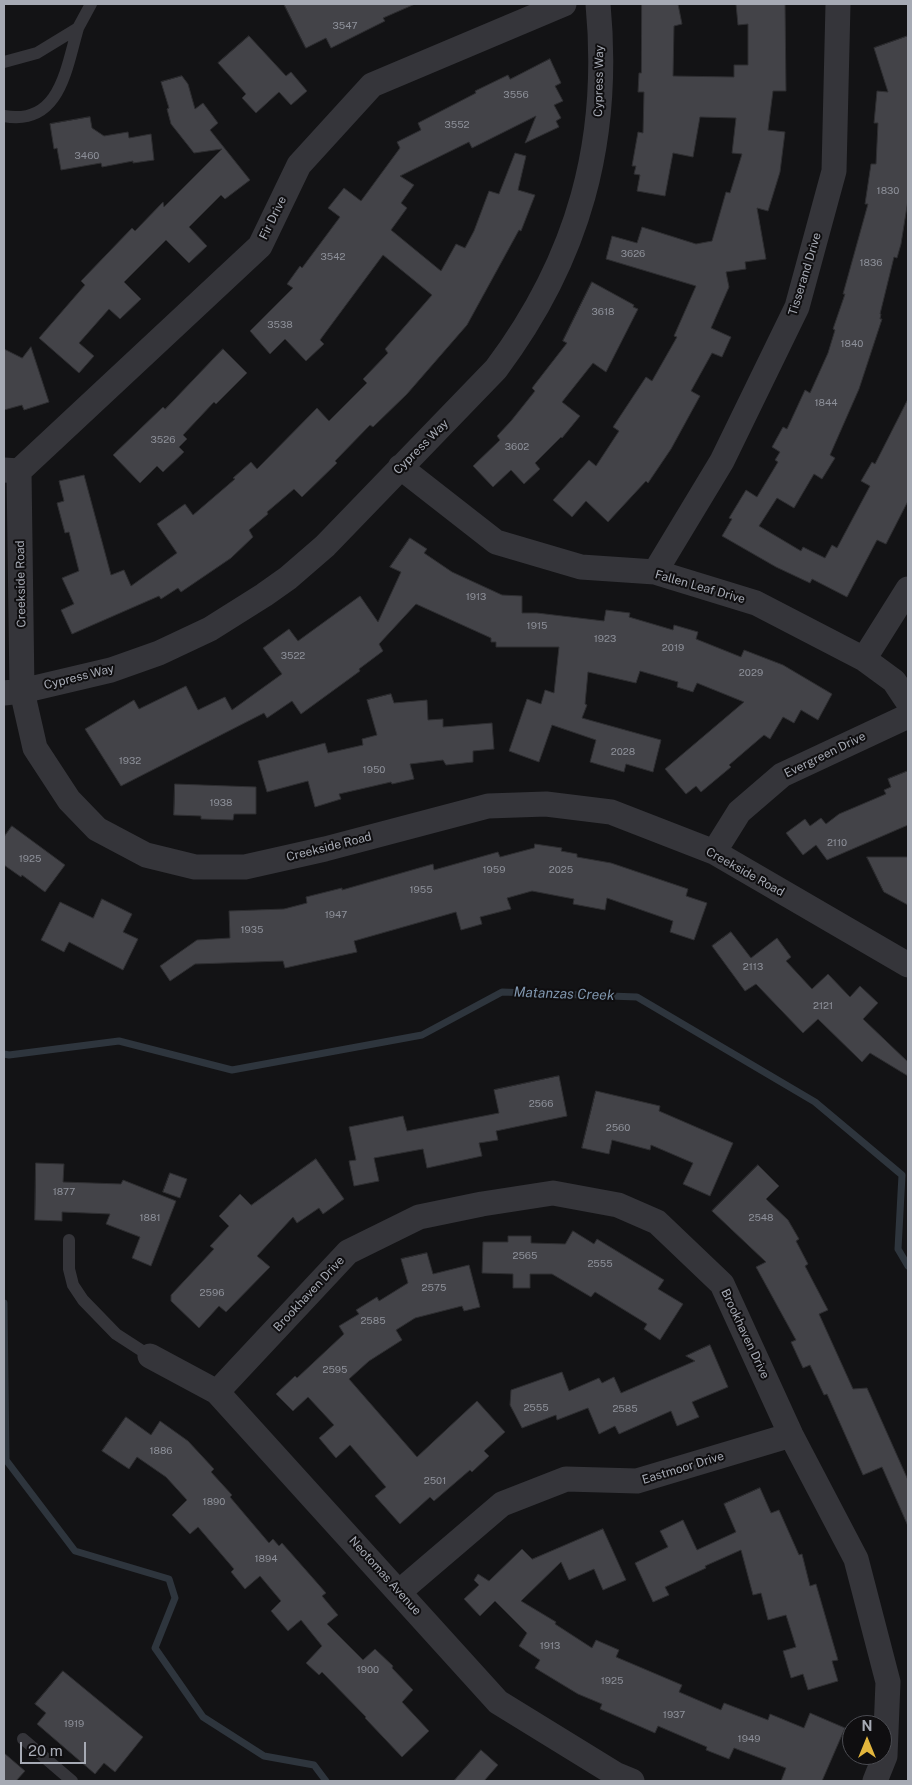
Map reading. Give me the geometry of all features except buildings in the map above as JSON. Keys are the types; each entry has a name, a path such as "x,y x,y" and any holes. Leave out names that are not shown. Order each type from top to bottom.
{"street":[{"name":"Fir Drive","path":"12,470 260,246 299,165 372,85 564,4"},
{"name":"Cypress Way","path":"13,692 111,670 150,657 182,644 239,612 308,562 325,546 496,369 532,316 561,258 573,228 588,176 599,120 601,61 598,4"},
{"name":"Tisserand Drive","path":"655,572 722,461 797,307 834,171 841,5"},
{"name":"Fallen Leaf Drive","path":"400,467 496,542 581,567 655,572 756,603 864,659 894,681 908,702"},
{"name":"Creekside Road","path":"12,470 13,692 35,748 69,800 97,829 146,855 195,867 244,866 325,849 488,806 536,804 611,812 714,852 908,965"},
{"path":"864,659 908,589"},
{"name":"Evergreen Drive","path":"714,852 739,812 782,775 908,716"},
{"name":"Brookhaven Drive","path":"217,1392 348,1252 419,1217 482,1204 553,1193 618,1205 657,1222 722,1284 791,1435 856,1559 888,1682 885,1756 875,1781"},
{"name":"Neotomas Avenue","path":"150,1356 217,1392 498,1702 615,1774 632,1781"},
{"name":"Eastmoor Drive","path":"399,1592 502,1504 566,1479 637,1482 791,1435"}],"lane":[{"path":"4,116 15,118 34,115 48,105 61,87 78,28 90,4"},
{"path":"4,62 37,53 78,28"},
{"path":"68,1240 69,1270 73,1285 83,1300 116,1334 150,1356"},
{"path":"23,1739 72,1781"}],"waterway":[{"name":"Matanzas Creek","path":"4,1054 9,1055 119,1041 232,1070 422,1035 502,992 637,997 815,1102 902,1175 898,1249 908,1266"},
{"path":"4,1303 6,1460 75,1551 169,1579 175,1598 155,1648 203,1717 264,1756 314,1765 326,1781"}]}
